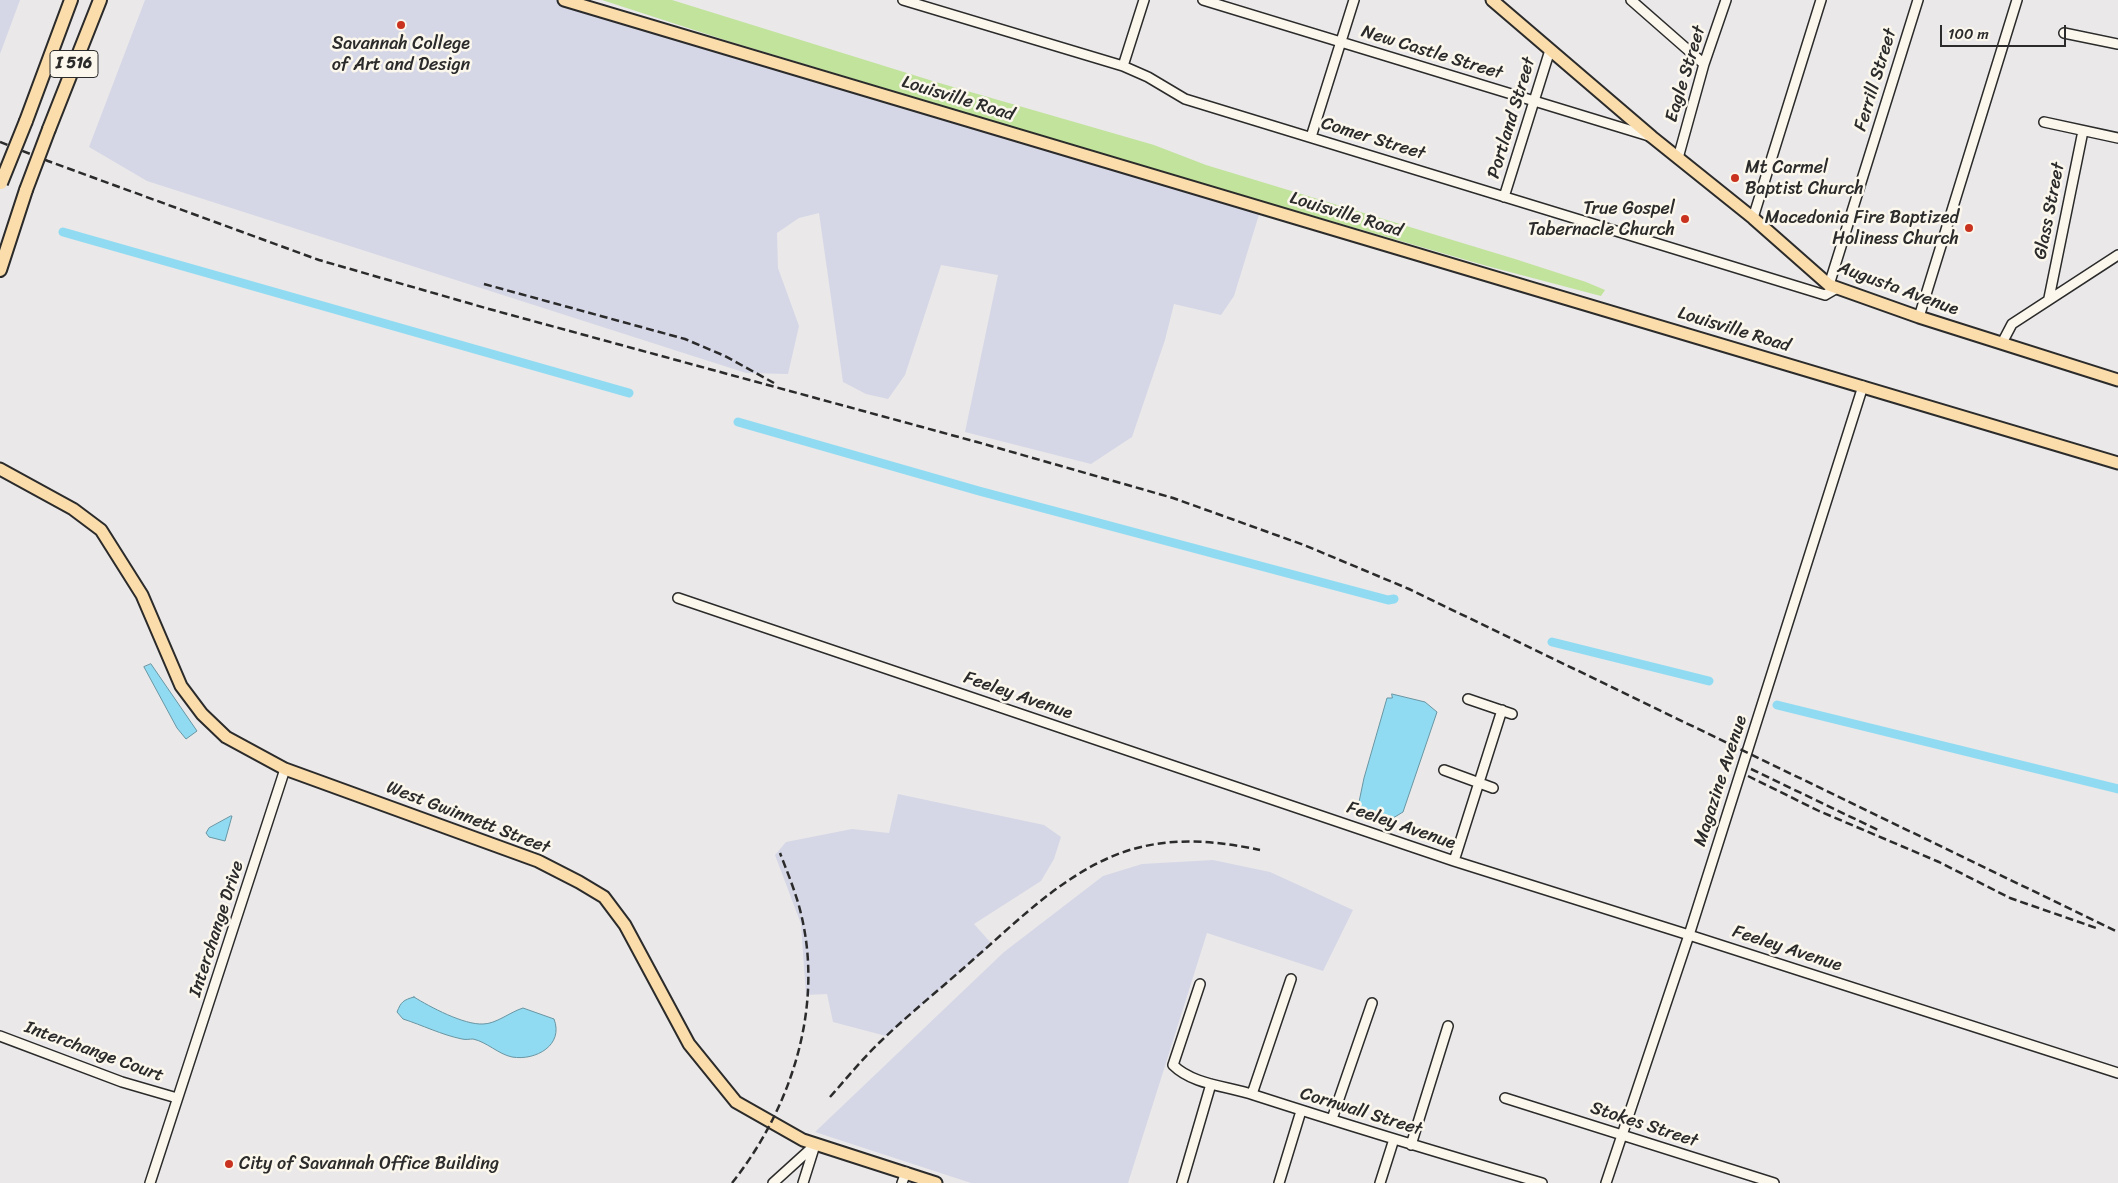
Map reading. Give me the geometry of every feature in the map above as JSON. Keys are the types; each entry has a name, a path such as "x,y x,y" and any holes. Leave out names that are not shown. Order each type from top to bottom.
{"highway":[{"name":"I 516","path":"1,185 71,0"},
{"name":"I 516","path":"0,270 26,190 100,0"}],"main road":[{"name":"Louisville Road","path":"564,0 2118,463"},
{"name":"Augusta Avenue","path":"1492,0 1652,137 1833,286 1920,317 2118,380"},
{"name":"West Gwinnett Street","path":"0,470 73,509 101,530 142,595 181,686 202,714 226,737 285,769 538,861 604,897 625,925 688,1044 736,1102 803,1140 904,1178 936,1183"}],"street":[{"name":"Comer Street","path":"903,0 932,4 1123,66 1148,77 1185,99 1825,295 1833,286"},
{"path":"1123,66 1144,0"},
{"name":"New Castle Street","path":"1203,0 1652,137"},
{"path":"1311,137 1354,0"},
{"path":"1631,0 1704,64"},
{"name":"Eagle Street","path":"1678,158 1704,64 1726,0"},
{"path":"1752,218 1821,0"},
{"name":"Ferrill Street","path":"1833,286 1918,0"},
{"path":"1920,317 2017,0"},
{"path":"2064,33 2118,44"},
{"name":"Portland Street","path":"1504,197 1550,50"},
{"path":"2044,122 2118,138"},
{"name":"Glass Street","path":"2049,298 2083,131"},
{"path":"2002,343 2012,324 2049,298 2118,255"},
{"name":"Magazine Avenue","path":"1606,1183 1620,1134 1689,935 1863,386"},
{"name":"Feeley Avenue","path":"678,598 1454,861 2118,1073"},
{"path":"1468,699 1512,714"},
{"path":"1454,861 1502,710"},
{"name":"Interchange Drive","path":"150,1183 285,769"},
{"path":"1444,770 1493,788"},
{"path":"1252,1094 1291,979"},
{"name":"Cornwall Street","path":"1200,984 1173,1065 1179,1071 1211,1084 1252,1094 1394,1140 1542,1183"},
{"path":"1332,1119 1372,1003"},
{"path":"1411,1145 1448,1026"},
{"name":"Interchange Court","path":"0,1036 122,1082 177,1098"},
{"path":"1182,1183 1211,1084"},
{"name":"Stokes Street","path":"1505,1098 1620,1134 1746,1179 1774,1183"},
{"path":"1279,1183 1301,1111"},
{"path":"1380,1183 1394,1140"},
{"path":"773,1183 816,1144"},
{"path":"804,1183 816,1144"}],"shaded area":[{"path":"0,0 20,0 0,54"},
{"path":"145,0 564,0 1261,208 1234,296 1221,315 1174,304 1165,340 1132,437 1091,464 965,432 998,275 941,265 905,375 888,399 866,394 843,382 819,213 799,218 777,233 778,268 799,326 788,374 746,373 147,181 89,147"},
{"path":"898,794 1044,825 1061,837 1054,859 1041,881 974,924 992,944 886,1036 833,1022 827,994 806,995 801,924 775,855 786,842 852,829 889,833"},
{"path":"1213,860 1270,872 1353,910 1323,971 1207,933 1128,1183 971,1183 815,1132 1004,952 1103,876 1142,864"}],"green space":[{"path":"602,0 672,0 936,82 1154,145 1206,165 1515,259 1605,290 1601,296 1487,266 1203,184 728,41"}],"water":[{"path":"151,664 197,731 186,739 177,728 144,667"},
{"path":"1392,694 1425,702 1437,712 1403,812 1393,818 1362,810 1359,802 1387,698 1392,698"},
{"path":"231,816 225,841 209,837 206,833 209,828"},
{"path":"414,997 447,1015 475,1024 493,1022 523,1008 554,1019 555,1036 551,1044 538,1054 521,1058 512,1057 473,1039 455,1037 403,1019 397,1012 400,1006 405,1000"}],"waterway":[{"path":"63,232 629,393"},
{"path":"738,422 979,491 1388,600 1394,599"},
{"path":"1552,642 1709,681"},
{"path":"1777,705 2118,789"}],"railway":[{"path":"0,142 319,260 489,309 977,442 1173,498 1304,545 1409,589 2118,932"},
{"path":"484,284 685,339 725,356 774,383"},
{"path":"1751,769 1878,830"},
{"path":"1748,776 1819,811 1939,862 2010,898 2099,929"},
{"path":"830,1097 868,1054 904,1020 1029,910 1089,868 1110,857 1133,849 1165,843 1228,844 1260,850"},
{"path":"732,1183 753,1154 785,1092 797,1058 804,1023 808,988 807,953 800,909 780,853"}],"place":[{"name":"Savannah College of Art and Design","path":"401,25"},
{"name":"Mt Carmel Baptist Church","path":"1735,178"},
{"name":"True Gospel Tabernacle Church","path":"1685,219"},
{"name":"Macedonia Fire Baptized Holiness Church","path":"1969,228"},
{"name":"City of Savannah Office Building","path":"229,1164"}]}
